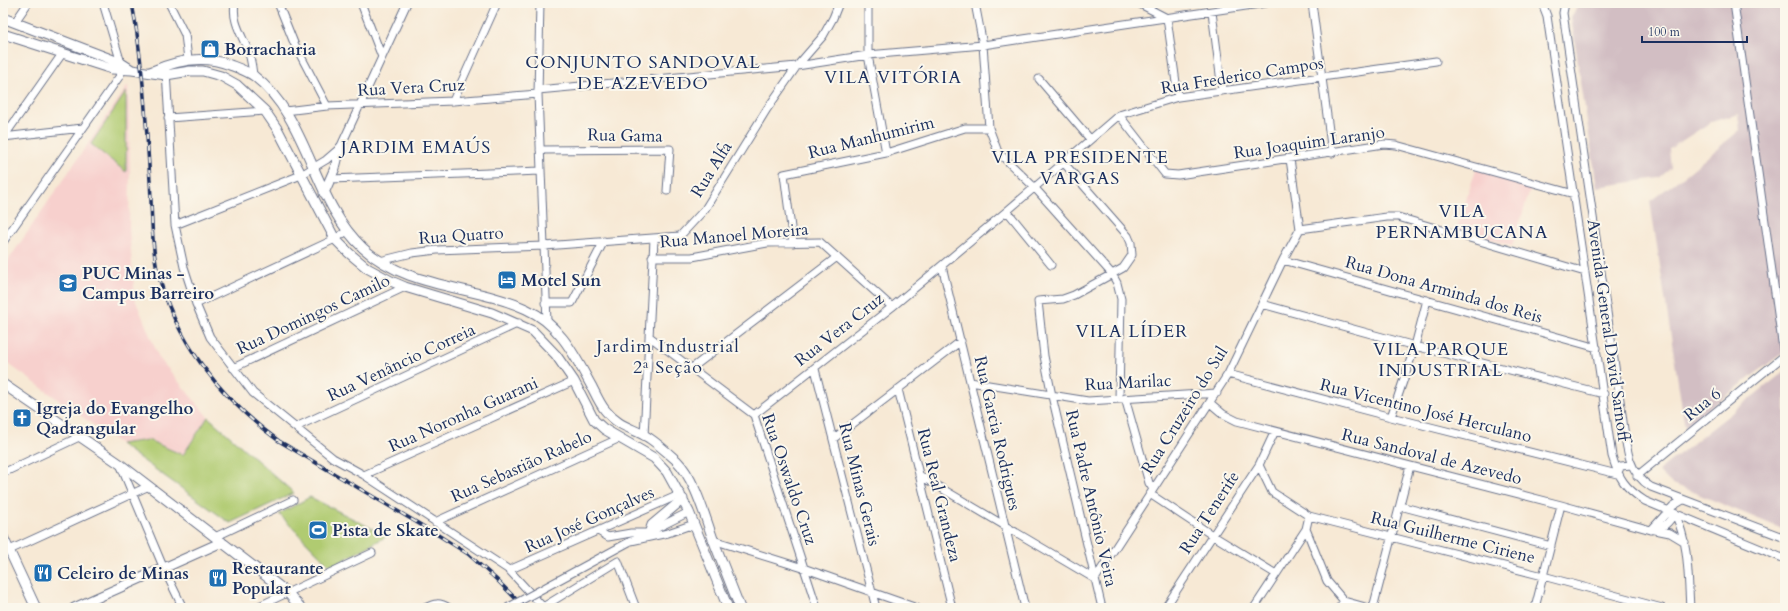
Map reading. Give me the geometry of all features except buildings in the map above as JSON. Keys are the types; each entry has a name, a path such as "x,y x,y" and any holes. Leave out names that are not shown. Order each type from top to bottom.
{"main road":[{"path":"3,18 132,70 166,75 190,71 203,71 221,76 237,85 265,111 288,147 301,175 336,238 349,253 367,268 405,287 492,313 519,323 533,331 556,355 574,381 594,420 604,429 654,458 667,472 682,496 728,608"},
{"path":"4,35 112,70 121,66"},
{"path":"150,72 166,65 188,59 205,58 221,61 253,75 276,98 285,111 324,194 347,231 363,248 389,267 414,278 508,301 528,310 560,334 571,348 604,410 622,427 644,436 664,449 678,462 700,502 713,540 740,608"},
{"path":"324,194 331,179 340,148"},
{"path":"3,384 120,464 288,593 301,608"},
{"path":"648,532 652,525 682,496"},
{"path":"689,512 696,515 706,535 713,540"},
{"path":"3,537 6,552 36,608"},
{"path":"74,608 164,568 218,540"}],"street":[{"path":"15,22 28,3"},
{"path":"3,242 119,77 121,66 103,3"},
{"path":"169,3 185,35 188,59"},
{"path":"235,3 234,10 236,26 252,61 253,75"},
{"path":"278,3 294,43 327,106"},
{"path":"361,3 382,57"},
{"path":"175,225 301,175 340,148 407,3"},
{"path":"453,101 497,3"},
{"path":"540,3 538,92 546,322"},
{"name":"Rua Alfa","path":"544,246 680,236 705,209 767,109 797,66 823,36 839,3"},
{"path":"975,3 983,45 989,128 998,152 1034,187 1112,274 1117,283 1122,299 1122,399 1148,483 1152,491 1212,535 1276,574"},
{"path":"1138,3 1166,18 1178,97"},
{"name":"Rua Vera Cruz","path":"285,111 327,106 453,101 797,66 868,55 983,45 1266,3"},
{"path":"1312,3 1332,153"},
{"name":"Avenida General David Sarnoff","path":"1542,3 1547,16 1612,456 1617,474 1630,491 1645,501 1785,559"},
{"name":"Avenida General David Sarnoff","path":"1565,3 1563,13 1622,414 1631,465 1637,476 1651,487 1785,538"},
{"path":"1734,3 1784,356"},
{"path":"868,5 868,55 886,153"},
{"path":"1212,12 1222,90"},
{"path":"3,137 62,54"},
{"name":"Rua Frederico Campos","path":"942,266 1119,115 1178,97 1222,90 1323,78 1436,61"},
{"path":"166,65 175,225 184,268 196,304 210,337 253,394 333,458 364,475 509,570 544,607 618,561 636,608"},
{"path":"1039,79 1090,139"},
{"path":"168,118 265,111"},
{"name":"Rua Joaquim Laranjo","path":"1119,115 1165,174 1178,175 1384,144 1396,145 1574,194"},
{"path":"3,137 83,128"},
{"name":"Rua Manhumirim","path":"793,243 784,174 886,153 965,128 989,128"},
{"name":"Rua Gama","path":"540,150 670,149 667,191"},
{"path":"1290,159 1300,229 1387,217 1398,217 1585,272"},
{"path":"1063,162 1128,236 1131,243 1132,255 1123,268 1112,274"},
{"path":"331,179 540,171"},
{"path":"1007,211 1051,265"},
{"name":"Rua Cruzeiro do Sul","path":"1095,579 1217,393 1228,374 1283,260 1300,229"},
{"path":"196,304 336,238 347,231"},
{"path":"644,436 654,239"},
{"path":"545,303 572,303 604,242"},
{"name":"Rua Manoel Moreira","path":"652,257 692,257 750,245 820,242 837,257"},
{"name":"Rua Quatro","path":"380,260 412,253 437,250 544,246"},
{"path":"692,368 837,257 892,307"},
{"name":"Rua Dona Arminda dos Reis","path":"1283,260 1597,348"},
{"name":"Rua Vera Cruz","path":"754,415 942,266"},
{"name":"Rua Garcia Rodrigues","path":"942,266 1025,608"},
{"name":"Rua Padre Antônio Veira","path":"1102,608 1052,396 1044,356 1038,301 1063,299 1069,297 1112,274"},
{"name":"Rua Domingos Camilo","path":"233,368 405,287"},
{"path":"1391,417 1415,346 1427,300"},
{"path":"1262,304 1415,346 1604,394"},
{"name":"Rua Venâncio Correia","path":"296,428 519,323"},
{"name":"Rua Oswaldo Cruz","path":"650,338 754,415 806,569 817,608"},
{"path":"833,440 961,341"},
{"name":"Rua 6","path":"1637,476 1784,356"},
{"name":"Rua Minas Gerais","path":"815,368 876,608"},
{"name":"Rua Vicentino José Herculano","path":"1228,374 1617,474"},
{"name":"Rua Noronha Guarani","path":"364,475 574,381"},
{"name":"Rua Marilac","path":"970,382 1088,401 1217,393"},
{"name":"Rua Real Grandeza","path":"898,389 952,608"},
{"name":"Rua Sandoval de Azevedo","path":"1210,403 1223,414 1237,421 1561,505 1651,530 1670,533 1685,542"},
{"name":"Rua Tenerife","path":"1165,608 1259,464 1275,431"},
{"path":"3,473 79,437"},
{"name":"Rua Sebastião Rabelo","path":"435,522 620,438"},
{"path":"120,464 131,493 183,608"},
{"name":"Rua Guilherme Ciriene","path":"1259,464 1272,492 1309,516 1662,608"},
{"path":"1617,474 1621,466 1631,465"},
{"path":"1374,608 1410,466"},
{"path":"919,475 1095,579"},
{"path":"6,552 149,486"},
{"name":"Rua José Gonçalves","path":"509,570 682,496"},
{"path":"218,540 293,500"},
{"path":"1683,500 1673,506 1673,513 1685,542 1690,608"},
{"path":"1534,608 1561,505"},
{"path":"1400,506 1551,546"},
{"path":"507,608 648,532 689,512"},
{"path":"1651,530 1673,513"},
{"path":"1254,608 1306,529 1309,516"},
{"path":"630,542 668,533 688,526 696,528"},
{"path":"1306,529 1327,581 1344,601 1370,608"},
{"path":"598,531 608,537 648,532"},
{"path":"713,540 806,569 917,608"},
{"path":"255,608 372,553"},
{"path":"1339,608 1344,601"},
{"path":"424,608 438,604 444,604 449,608"}],"shaded area":[{"path":"1580,3 1785,3 1785,351 1685,427 1650,201 1688,173 1740,130 1738,114 1711,122 1669,149 1671,168 1659,178 1597,187 1571,17"},
{"name":"PUC Minas - Campus Barreiro","path":"128,85 130,169 129,229 135,299 159,358 208,417 183,455 148,440 120,444 3,360 3,268"},
{"path":"1476,169 1531,187 1512,246 1457,228"},
{"path":"1785,371 1785,530 1671,483 1658,471"}],"green space":[{"path":"126,92 126,172 91,144"},
{"path":"208,417 294,493 230,523 120,444 148,440 183,455"},
{"path":"310,497 387,536 331,567 279,514"}],"railway":[{"path":"132,3 144,92 155,259 165,295 175,320 188,344 219,387 238,406 279,441 468,554 525,608"}],"place":[{"name":"Borracharia","path":"210,49"},
{"name":"Motel Sun","path":"507,280"},
{"name":"PUC Minas - Campus Barreiro","path":"68,283"},
{"name":"Igreja do Evangelho Qadrangular","path":"22,418"},
{"name":"Pista de Skate","path":"318,530"},
{"name":"Celeiro de Minas","path":"43,573"},
{"name":"Restaurante Popular","path":"218,578"}],"district":[{"name":"CONJUNTO SANDOVAL DE AZEVEDO","path":"643,72"},
{"name":"VILA VITÓRIA","path":"893,77"},
{"name":"JARDIM EMAÚS","path":"416,147"},
{"name":"VILA PRESIDENTE VARGAS","path":"1080,167"},
{"name":"VILA PERNAMBUCANA","path":"1462,221"},
{"name":"VILA LÍDER","path":"1132,331"},
{"name":"Jardim Industrial 2ª Seção","path":"668,356"},
{"name":"VILA PARQUE INDUSTRIAL","path":"1441,359"}]}
